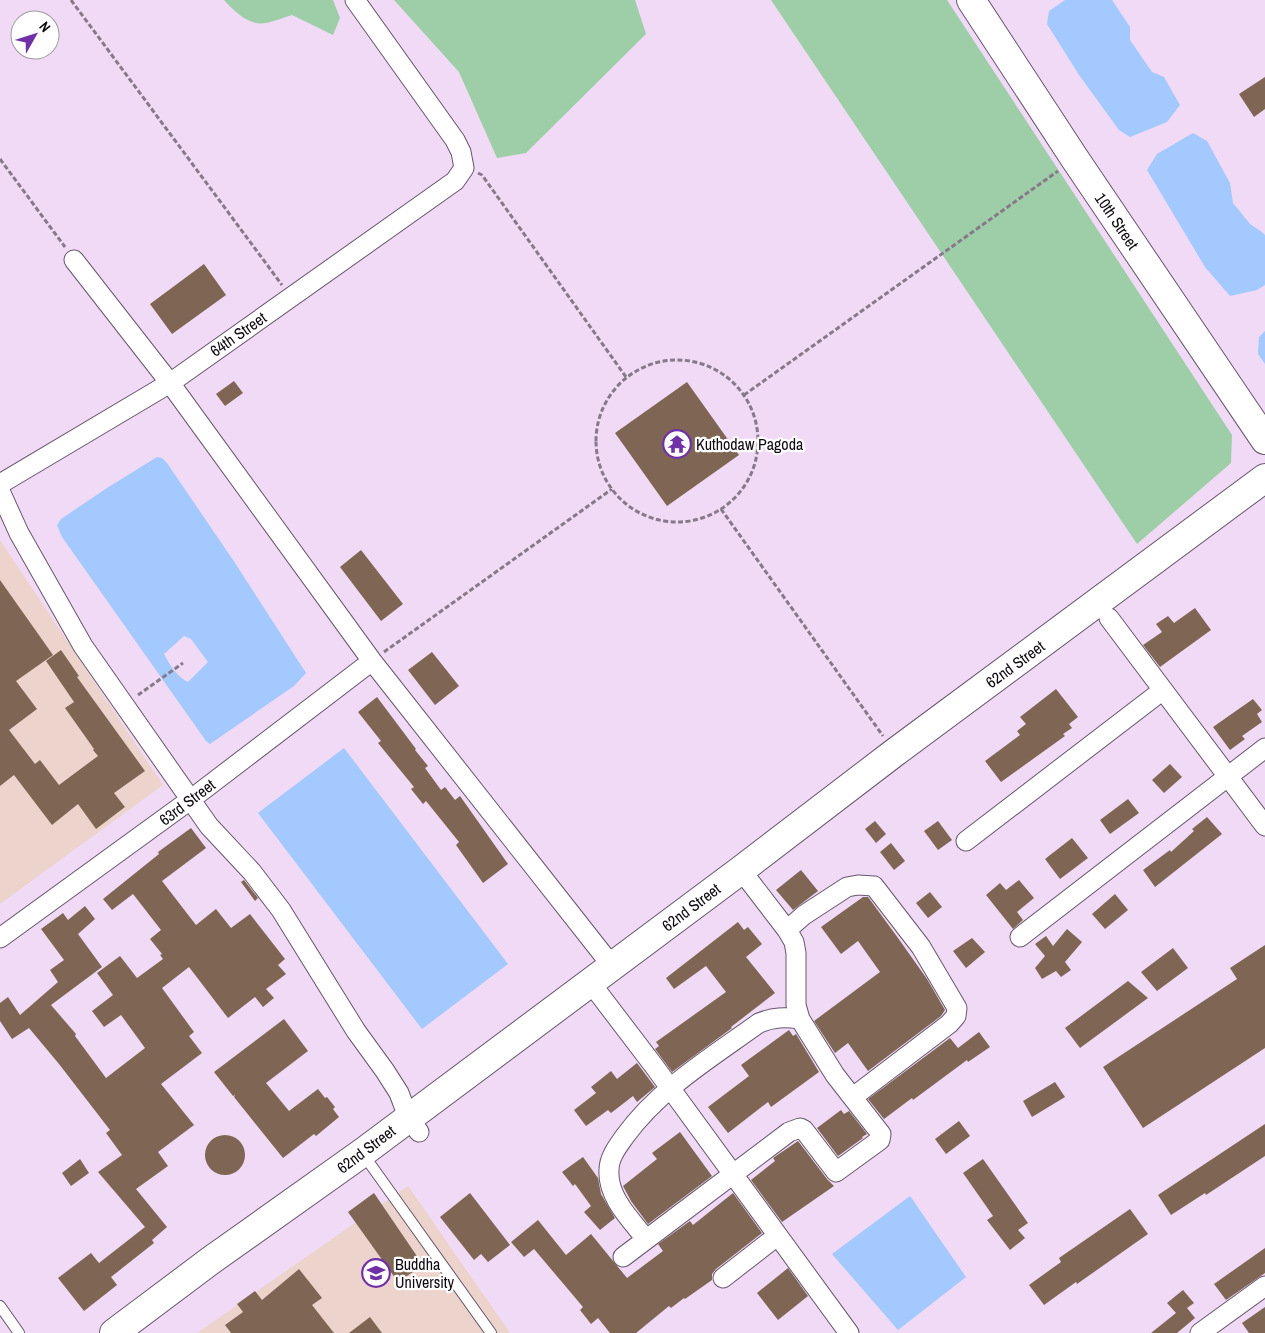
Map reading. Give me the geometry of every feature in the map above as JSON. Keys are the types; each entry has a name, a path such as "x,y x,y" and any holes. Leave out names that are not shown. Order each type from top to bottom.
{"main road":[{"name":"10th Street","path":"971,0 1075,159 1265,440"},
{"name":"62nd Street","path":"900,760 1109,618 1165,564 1265,478"},
{"name":"62nd Street","path":"145,1333 221,1276 414,1124 747,878 900,760 1165,564 1265,501"},
{"name":"62nd Street","path":"595,989 612,966 747,878"},
{"name":"62nd Street","path":"114,1333 210,1261 367,1160"}],"street":[{"path":"355,0 455,140 461,152 464,168"},
{"name":"64th Street","path":"0,484 170,383 452,184 464,168"},
{"path":"74,260 170,383 372,661 612,966"},
{"path":"0,490 19,533 83,646 209,826 252,872 281,910 356,1031 385,1071 414,1124"},
{"path":"1109,618 1265,826"},
{"name":"63rd Street","path":"0,938 190,800 372,661"},
{"path":"966,841 1163,690"},
{"path":"1020,937 1265,748"},
{"path":"623,1257 789,1132 800,1128 804,1130 836,1172 882,1137 830,1067 800,1019 796,1005 796,953 794,942 747,878"},
{"path":"787,930 804,915 847,887 858,885 874,886 921,946 956,1008 956,1016 949,1024 853,1097"},
{"path":"595,989 670,1088 849,1333"},
{"path":"646,1240 613,1193 609,1169 613,1155 637,1120 670,1088 759,1023 770,1018 800,1019"},
{"path":"723,1278 777,1236"},
{"path":"1200,1333 1265,1286"}],"lane":[{"path":"367,1160 491,1333"},
{"path":"0,1306 19,1333"}],"path":[{"path":"71,0 291,297"},
{"path":"0,159 74,260"},
{"path":"744,395 1075,159"},
{"path":"464,168 482,175 626,377"},
{"path":"677,360 702,364 725,375 744,395 754,416 758,441 754,466 743,489 721,509 702,518 677,522 652,518 630,507 612,489 600,466 596,441 600,416 611,393 626,377 652,364 677,360"},
{"path":"372,661 612,489"},
{"path":"721,509 900,760"},
{"path":"124,705 183,663"}],"shaded area":[{"path":"0,540 163,785 0,904"},
{"name":"Buddha University","path":"408,1186 510,1333 197,1333"}],"green space":[{"path":"224,0 333,0 340,18 333,35 292,15 268,22 253,22 237,13"},
{"path":"394,0 635,0 646,34 526,153 497,158 459,72"},
{"path":"771,0 947,0 1232,435 1231,463 1137,544"}],"water":[{"path":"1065,0 1112,0 1130,27 1130,40 1152,72 1164,77 1180,105 1167,122 1130,137 1119,130 1079,75 1047,24 1049,11"},
{"path":"1193,133 1207,141 1230,183 1233,203 1250,224 1265,235 1265,285 1257,290 1230,296 1205,267 1147,170 1157,154"},
{"path":"1265,331 1265,364 1258,354 1259,337"},
{"path":"157,457 162,458 235,563 306,673 294,686 210,744 206,741 62,537 57,525 61,519","holes":["184,636 191,639 208,662 188,682 177,674 164,654"]},
{"path":"344,748 508,964 422,1029 258,813"},
{"path":"910,1196 966,1277 898,1330 832,1254"}],"building":[{"path":"1265,77 1265,109 1254,117 1239,94"},
{"path":"204,264 226,295 172,334 150,304"},
{"path":"234,381 243,393 225,406 216,394"},
{"name":"Kuthodaw Pagoda","path":"687,382 739,455 667,506 615,433"},
{"path":"361,550 403,604 381,621 340,567"},
{"path":"0,580 53,655 16,681 37,709 9,730 35,764 40,760 59,785 98,756 65,708 74,702 46,661 61,650 79,676 77,677 145,771 114,793 125,807 96,829 78,804 52,825 14,775 0,786"},
{"path":"1195,608 1211,630 1160,667 1143,645 1162,632 1156,624 1168,616 1174,623"},
{"path":"432,652 459,686 435,705 408,670"},
{"path":"1056,689 1078,717 1069,724 1072,728 1063,734 1065,736 1001,782 985,761 1020,735 1017,731 1026,724 1020,717"},
{"path":"377,697 428,766 425,768 441,790 445,787 455,800 460,796 508,864 483,883 456,845 459,842 426,801 423,804 411,789 414,787 378,743 381,741 358,712"},
{"path":"1253,699 1262,710 1257,714 1262,722 1242,736 1245,739 1230,750 1213,727"},
{"path":"1170,764 1182,777 1164,793 1152,780"},
{"path":"1128,799 1139,813 1110,834 1100,820"},
{"path":"1207,817 1222,834 1155,887 1143,870 1170,850 1171,852 1194,831 1192,829"},
{"path":"875,821 886,834 876,843 865,829"},
{"path":"938,821 952,840 938,850 924,831"},
{"path":"191,828 206,848 162,881 196,925 216,909 231,928 250,914 285,959 278,965 286,974 266,989 274,998 263,1007 255,997 228,1018 189,967 162,988 194,1032 189,1036 202,1053 161,1084 194,1125 158,1152 168,1166 136,1189 167,1227 152,1240 154,1243 111,1277 117,1285 84,1311 58,1278 91,1253 99,1263 145,1227 98,1172 122,1155 106,1133 110,1130 29,1028 12,1039 0,1021 0,1003 8,997 20,1015 58,982 50,970 64,960 41,929 63,913 68,920 85,906 95,919 78,934 102,967 51,1005 76,1034 75,1036 106,1078 145,1048 121,1015 104,1027 92,1011 113,995 97,973 120,956 137,978 163,959 160,955 162,954 150,939 161,930 133,894 112,910 103,899 159,854 158,852"},
{"path":"1072,838 1088,858 1060,879 1045,859"},
{"path":"891,843 905,861 894,870 880,852"},
{"path":"801,870 818,891 793,910 776,890"},
{"path":"244,880 258,898 255,901 241,882"},
{"path":"1019,880 1034,898 1017,912 1023,920 1013,929 986,895 1000,883 1006,890"},
{"path":"930,892 942,907 928,918 916,903"},
{"path":"1115,894 1128,910 1105,929 1092,914"},
{"path":"863,897 868,897 898,938 927,979 945,1010 941,1016 868,1071 848,1043 835,1053 814,1021 880,972 858,941 841,954 821,927"},
{"path":"738,922 744,930 748,927 762,944 746,957 775,993 732,1028 672,1072 655,1049 659,1046 656,1042 726,992 706,966 674,989 666,978"},
{"path":"1067,929 1082,942 1065,962 1071,970 1061,977 1056,971 1042,979 1035,968 1045,956 1035,944 1046,936 1053,946"},
{"path":"972,938 985,952 966,968 953,951"},
{"path":"1265,945 1265,1048 1143,1128 1103,1067 1237,979 1230,968"},
{"path":"1173,948 1188,968 1157,991 1141,972"},
{"path":"1128,981 1148,998 1080,1048 1065,1028"},
{"path":"284,1019 308,1051 266,1083 289,1111 318,1089 335,1107 333,1109 339,1117 316,1136 314,1134 283,1158 234,1097 235,1095 233,1096 214,1072"},
{"path":"789,1030 793,1036 796,1034 819,1072 771,1107 768,1102 728,1133 708,1107 749,1076 741,1065"},
{"path":"979,1032 990,1047 968,1062 967,1060 884,1119 868,1099 950,1038 958,1048"},
{"path":"637,1063 655,1087 637,1102 633,1096 611,1113 608,1110 586,1126 574,1110 596,1093 591,1087 611,1071 617,1079"},
{"path":"1055,1082 1065,1097 1032,1117 1023,1101"},
{"path":"841,1110 844,1114 849,1111 867,1134 838,1156 817,1128"},
{"path":"959,1121 970,1136 946,1154 935,1139"},
{"path":"1265,1124 1265,1156 1206,1195 1205,1193 1171,1215 1158,1195"},
{"path":"680,1132 712,1176 648,1224 631,1201 623,1186 657,1159 652,1153"},
{"path":"225,1135 239,1141 245,1155 239,1169 225,1175 211,1169 205,1155 211,1141"},
{"path":"798,1141 834,1186 782,1222 751,1180 775,1161 773,1158"},
{"path":"583,1157 598,1178 601,1194 615,1218 600,1230 584,1212 591,1206 575,1184 573,1186 562,1172"},
{"path":"80,1159 89,1173 71,1186 62,1173"},
{"path":"983,1159 1028,1223 1018,1230 1025,1238 1010,1250 987,1220 993,1216 963,1173"},
{"path":"374,1193 423,1265 398,1282 348,1212"},
{"path":"470,1193 510,1245 488,1262 481,1254 474,1260 440,1217"},
{"path":"733,1193 762,1233 716,1269 712,1274 712,1280 671,1308 669,1306 636,1333 610,1333 598,1318 591,1324 580,1310 583,1307 534,1249 524,1257 511,1242 538,1220 566,1255 591,1234 627,1278 663,1251 658,1244 690,1221 693,1225"},
{"path":"1130,1209 1148,1234 1044,1305 1029,1285 1061,1262 1059,1258"},
{"path":"1265,1248 1265,1273 1226,1300 1214,1284"},
{"path":"788,1268 808,1296 778,1320 757,1293"},
{"path":"299,1269 322,1298 312,1305 334,1333 231,1333 225,1325 243,1312 237,1304 255,1291 262,1300"},
{"path":"1183,1290 1194,1303 1187,1308 1195,1318 1177,1333 1151,1333 1176,1313 1167,1303"},
{"path":"1265,1307 1265,1333 1249,1333 1242,1323"},
{"path":"370,1317 382,1333 349,1333"}],"place":[{"name":"Kuthodaw Pagoda","path":"677,444"},
{"name":"Buddha University","path":"376,1273"}]}
